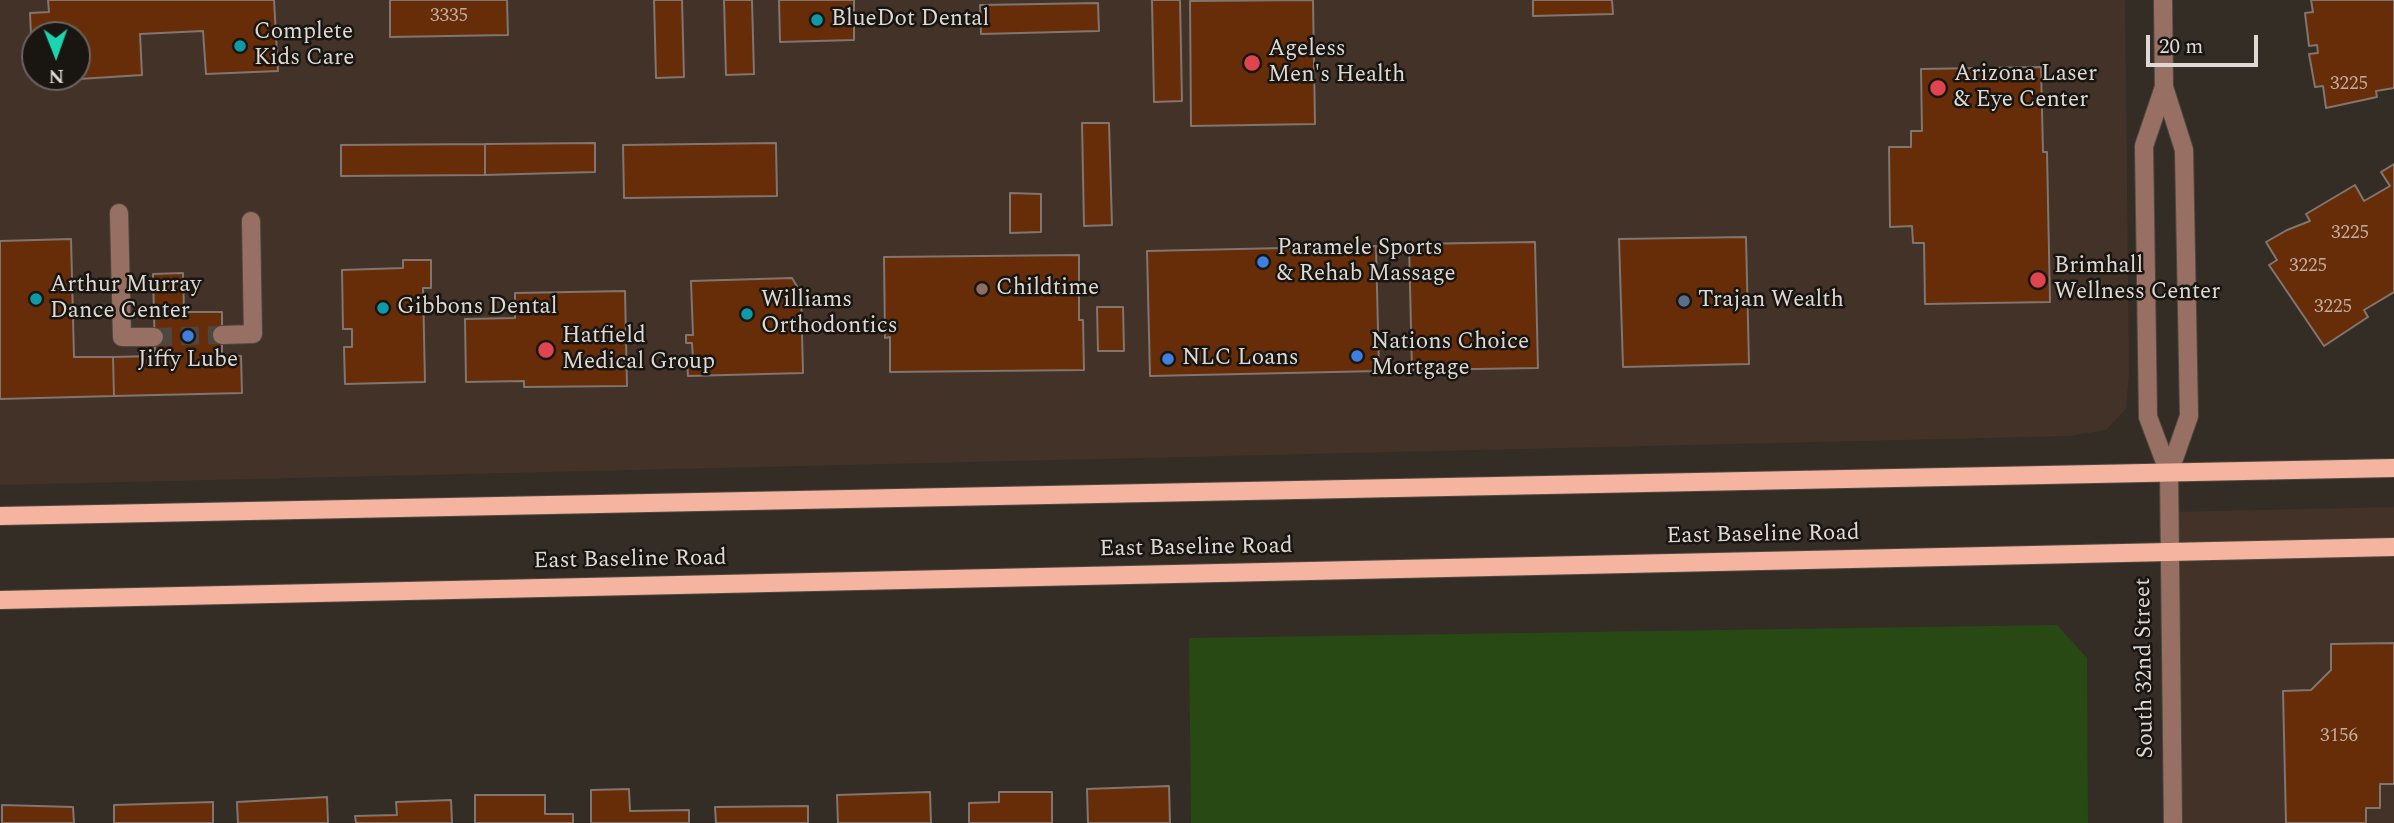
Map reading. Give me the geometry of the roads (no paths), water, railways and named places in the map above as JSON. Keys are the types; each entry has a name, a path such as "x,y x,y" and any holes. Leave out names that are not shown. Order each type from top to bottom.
{"main road":[{"path":"0,516 2394,468"},
{"name":"East Baseline Road","path":"0,600 2394,547"}],"street":[{"path":"2163,0 2164,88 2184,150 2189,416 2169,472"},
{"path":"2164,88 2144,146 2144,173 2148,417 2169,472"},
{"path":"119,213 122,337 154,337"},
{"path":"222,335 253,334 251,221"},
{"name":"South 32nd Street","path":"2169,472 2173,823"}],"tunnel":[{"path":"154,337 222,335"}],"place":[{"name":"BlueDot Dental","path":"817,20"},
{"name":"Complete Kids Care","path":"240,46"},
{"name":"Ageless Men's Health","path":"1252,63"},
{"name":"Arizona Laser & Eye Center","path":"1938,88"},
{"name":"Paramele Sports & Rehab Massage","path":"1263,262"},
{"name":"Brimhall Wellness Center","path":"2038,280"},
{"name":"Childtime","path":"982,289"},
{"name":"Arthur Murray Dance Center","path":"36,299"},
{"name":"Trajan Wealth","path":"1684,301"},
{"name":"Gibbons Dental","path":"383,308"},
{"name":"Williams Orthodontics","path":"747,314"},
{"name":"Jiffy Lube","path":"188,336"},
{"name":"Hatfield Medical Group","path":"546,350"},
{"name":"Nations Choice Mortgage","path":"1357,356"},
{"name":"NLC Loans","path":"1168,359"}]}
